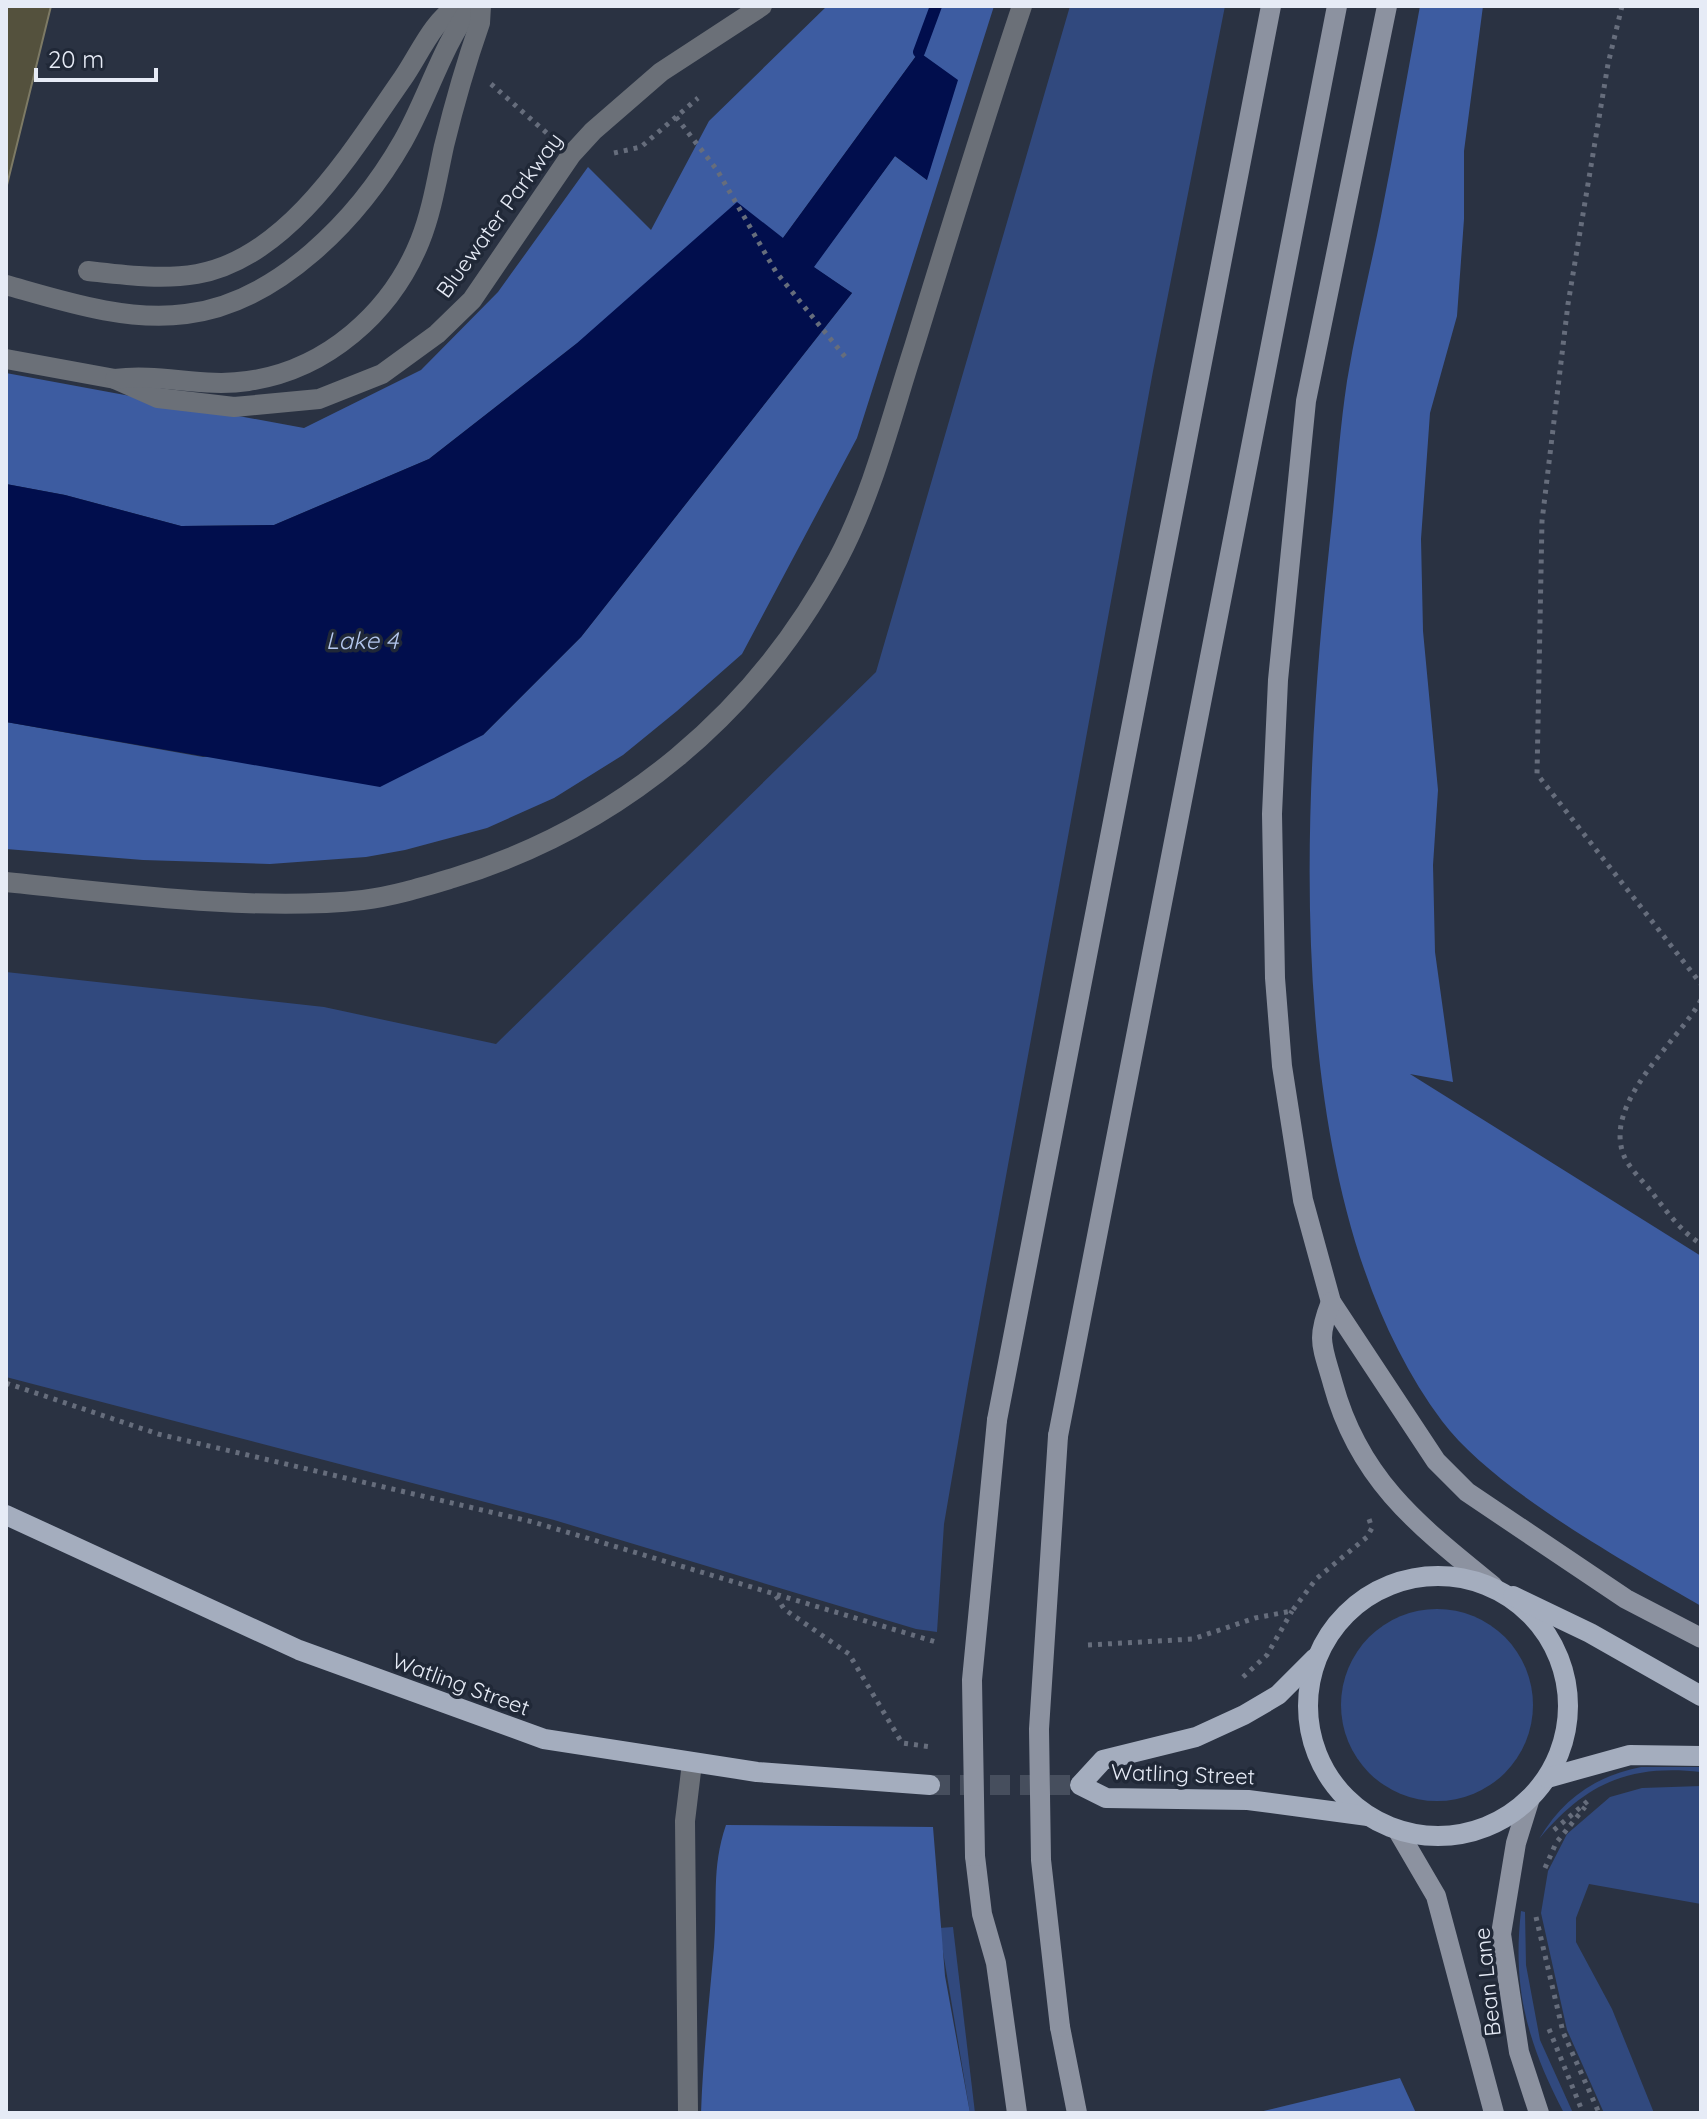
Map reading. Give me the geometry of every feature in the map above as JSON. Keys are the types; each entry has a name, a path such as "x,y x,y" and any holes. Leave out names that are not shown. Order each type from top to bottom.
{"main road":[{"path":"1017,2113 996,1963 982,1914 975,1856 972,1694 997,1420 1271,6"},
{"path":"1077,2113 1060,2027 1041,1860 1039,1729 1058,1436 1337,6"},
{"path":"1387,6 1306,401 1289,544 1275,731 1272,907 1278,1021 1303,1200 1331,1302 1436,1461 1467,1492 1626,1599 1701,1638"},
{"path":"1331,1302 1319,1332 1343,1417 1366,1465 1423,1529 1496,1588 1559,1648 1571,1688 1569,1724 1547,1778 1530,1798 1502,1820 1469,1833 1433,1836 1398,1831 1368,1816 1334,1786 1313,1747 1306,1702 1315,1658 1338,1620 1372,1592 1414,1577 1496,1588 1595,1635 1701,1696"},
{"name":"Watling Street","path":"6,1515 299,1650 544,1739 692,1763 812,1778 930,1785"},
{"name":"Watling Street","path":"1315,1658 1278,1695 1244,1715 1196,1737 1103,1760 1080,1785 1106,1798 1248,1800 1368,1816"},
{"path":"1547,1778 1639,1753 1701,1756"},
{"name":"Bean Lane","path":"1530,1798 1516,1843 1501,1934 1519,2052 1539,2113"},
{"name":"Bean Lane","path":"1398,1831 1436,1896 1494,2113"}],"street":[{"path":"88,271 150,277 199,273 230,264 268,241 333,176 433,31 458,6"},
{"path":"6,285 103,309 174,315 223,306 267,284 320,243 387,168 431,89 456,27 472,6"},
{"name":"Bluewater Parkway","path":"115,379 147,375 222,383 274,376 322,356 371,317 400,280 421,238 480,23 481,6"},
{"name":"Bluewater Parkway","path":"6,359 115,379 158,398 234,407 303,402 382,374 437,334 472,300 571,155 601,123 669,66 762,6"},
{"path":"6,882 169,897 291,903 345,902 401,894 493,866 563,836 633,792 697,742 746,692 801,619 856,522 1022,6"},
{"path":"688,2113 685,1821 692,1763"}],"path":[{"path":"1622,6 1608,64 1568,304 1542,521 1537,774 1701,984"},
{"path":"490,74 491,86 549,135"},
{"path":"601,155 641,147 698,98"},
{"path":"676,117 720,174 776,272 846,358"},
{"path":"1701,1000 1685,1027 1635,1089 1624,1117 1622,1143 1627,1162 1668,1212 1701,1244"},
{"path":"6,1383 158,1434 533,1522 936,1642"},
{"path":"1232,1684 1261,1662 1316,1579 1371,1532 1372,1524 1362,1511"},
{"path":"775,1595 784,1609 849,1654 902,1743 932,1747"},
{"path":"1088,1645 1193,1639 1255,1618 1292,1611"},
{"path":"1542,1879 1556,1843 1591,1798 1549,1837"},
{"path":"1536,1871 1543,1851"},
{"path":"1529,1924 1532,1908 1563,2032 1599,2113"},
{"path":"1547,2020 1557,2053 1583,2113"}],"shaded area":[{"path":"827,6 994,6 857,438 742,654 623,755 554,798 487,828 405,850 366,857 270,864 143,860 6,849 6,722 203,757 483,735 581,637 852,293 813,267 895,156 927,180 919,52 783,238 576,344 429,459 274,525 181,526 65,495 6,484 6,373 304,428 421,370 498,292 588,167 651,230 709,121"},
{"path":"1070,6 1225,6 1153,371 968,1384 944,1524 937,1632 916,1629 554,1520 6,1377 6,972 324,1007 496,1044 876,672"},
{"path":"1420,6 1483,6 1464,151 1464,219 1457,316 1430,413 1421,539 1423,631 1438,790 1433,865 1435,952 1453,1082 1410,1074 1701,1256 1701,1606 1599,1546 1526,1498 1465,1447 1442,1421 1389,1330 1351,1227 1327,1114 1314,996 1310,875 1312,757 1320,644 1347,381"},
{"path":"1437,1609 1474,1617 1505,1637 1525,1668 1533,1705 1525,1742 1505,1773 1474,1793 1437,1801 1400,1793 1369,1773 1349,1742 1341,1705 1349,1668 1369,1637 1400,1617"},
{"path":"1641,1767 1701,1767 1701,1772 1651,1771 1610,1782 1573,1804 1539,1839 1559,1812 1582,1791 1609,1776"},
{"path":"1701,1786 1701,1904 1589,1884 1576,1918 1576,1942 1612,2009 1654,2113 1604,2113 1567,2030 1541,1913 1548,1871 1567,1834 1610,1797 1642,1788"},
{"path":"726,1825 933,1827 945,1976 970,2113 701,2113 717,1871"},
{"path":"1521,1911 1525,1912 1526,1965 1540,2040 1573,2113 1564,2113 1532,2040 1521,1991"},
{"path":"953,1927 975,2113 970,2113 939,1928"},
{"path":"1400,2078 1416,2113 1255,2113"}],"water":[{"name":"Lake 4","path":"919,52 958,80 927,180 895,156 814,267 852,293 581,637 483,735 380,787 6,722 6,484 65,495 181,526 274,525 429,459 576,344 737,202 783,238"}],"building":[{"path":"6,6 51,6 6,189"}],"waterway":[{"path":"919,52 936,6"}],"tunnel":[{"path":"930,1785 1080,1785"}]}
